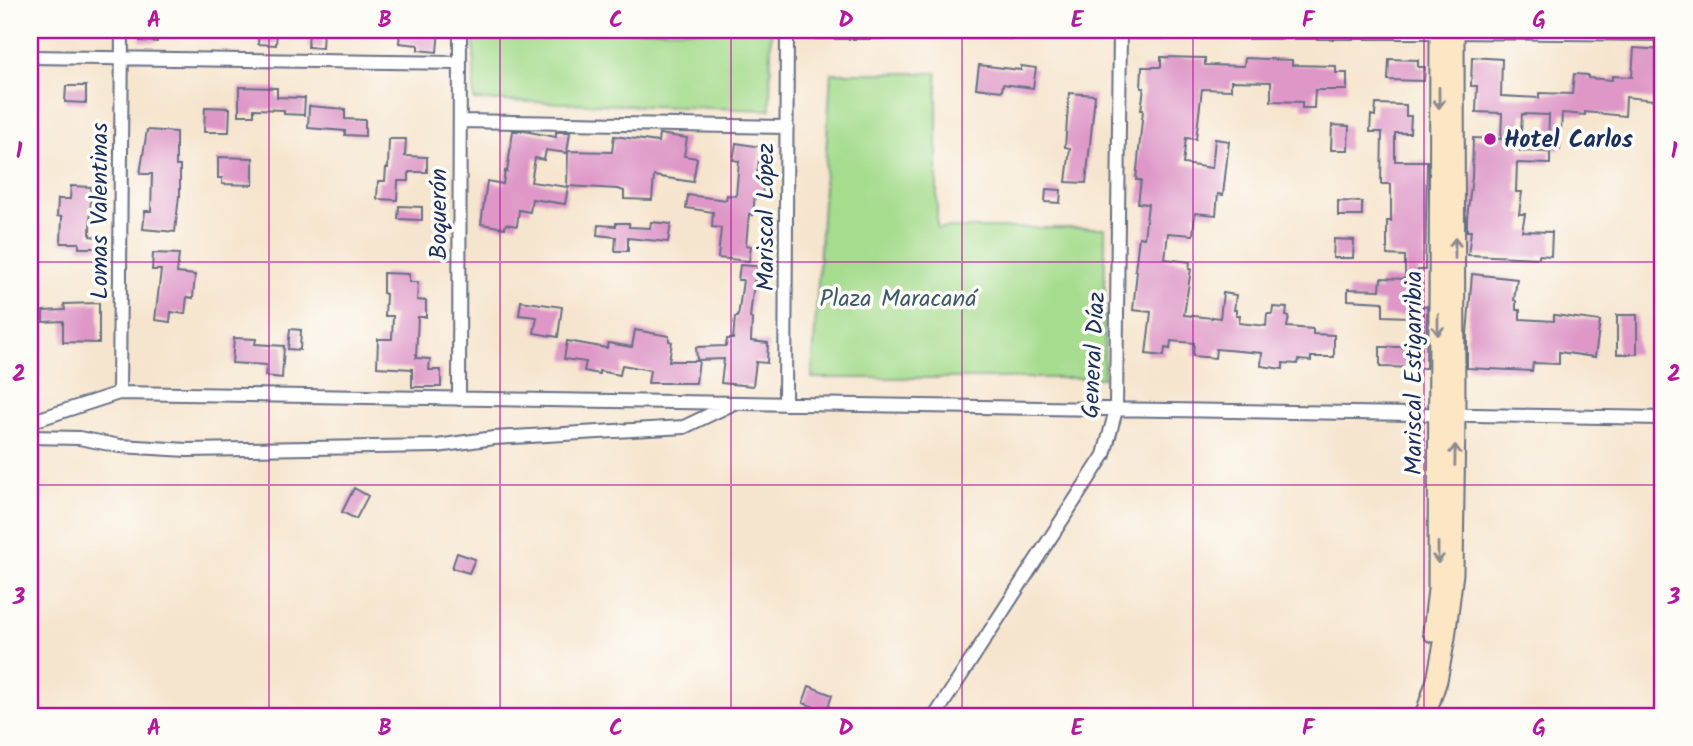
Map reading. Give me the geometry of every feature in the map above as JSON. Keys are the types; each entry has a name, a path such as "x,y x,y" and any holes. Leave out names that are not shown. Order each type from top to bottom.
{"street":[{"name":"Lomas Valentinas","path":"119,393 122,30"},
{"name":"Boquerón","path":"459,399 460,30"},
{"path":"788,31 1447,31 1663,34"},
{"name":"Mariscal López","path":"785,404 788,31"},
{"name":"General Díaz","path":"935,716 1104,455 1116,410 1119,31"},
{"path":"1425,716 1440,666 1453,573 1446,414 1447,31"},
{"path":"30,57 460,63"},
{"path":"460,121 787,127"},
{"path":"30,422 119,393 1663,418"},
{"path":"30,437 79,438 120,446 187,450 437,446 494,438 684,427 733,404"}],"green space":[{"path":"474,30 771,30 770,110 474,100"},
{"name":"Plaza Maracaná","path":"831,73 937,73 937,228 1105,228 1104,378 812,378"}],"building":[{"path":"140,30 157,30 157,42 140,41"},
{"path":"259,30 277,30 276,45 258,44"},
{"path":"309,30 323,30 322,48 308,47"},
{"path":"400,30 439,30 437,52 418,50 418,45 399,43"},
{"path":"1634,48 1663,50 1663,101 1626,97 1625,116 1562,113 1560,150 1548,150 1549,115 1522,114 1520,151 1550,152 1550,164 1517,163 1516,192 1522,192 1519,214 1525,214 1522,231 1552,232 1551,256 1539,255 1539,258 1468,255 1471,231 1467,231 1467,218 1473,138 1501,139 1502,113 1476,112 1477,86 1471,86 1472,57 1502,59 1501,96 1539,98 1539,93 1572,94 1574,74 1612,80 1612,76 1632,77"},
{"path":"1161,57 1205,58 1205,65 1244,66 1245,58 1292,60 1292,65 1336,66 1336,73 1347,73 1347,90 1315,90 1314,108 1302,108 1302,102 1271,101 1271,82 1231,81 1231,90 1202,89 1196,139 1186,138 1183,164 1212,168 1215,139 1229,141 1223,195 1218,194 1216,215 1195,213 1193,235 1168,233 1165,259 1190,262 1184,315 1220,318 1223,293 1236,295 1234,310 1236,315 1240,315 1239,323 1266,326 1267,314 1272,314 1273,307 1287,308 1287,327 1313,329 1313,334 1334,335 1334,357 1311,357 1311,361 1298,360 1297,364 1283,363 1283,369 1261,366 1262,353 1216,349 1215,358 1193,356 1194,343 1171,341 1170,349 1165,348 1164,356 1146,354 1151,312 1133,310 1139,237 1144,238 1148,204 1138,203 1141,180 1136,180 1143,110 1142,67 1161,67"},
{"path":"1389,59 1418,60 1418,67 1425,67 1424,81 1388,80"},
{"path":"979,65 1021,70 1021,66 1036,68 1033,88 1003,84 1002,91 976,88"},
{"path":"66,86 86,86 86,103 65,102"},
{"path":"239,87 277,88 277,97 305,98 304,115 284,114 284,110 254,109 254,115 239,115"},
{"path":"1069,93 1095,95 1086,183 1066,182 1070,148 1065,147"},
{"path":"1376,104 1406,105 1406,116 1411,116 1410,133 1395,133 1395,161 1427,161 1425,270 1418,270 1417,305 1427,306 1426,368 1380,367 1380,347 1408,347 1409,317 1383,316 1383,302 1348,300 1348,289 1380,290 1381,278 1405,279 1405,256 1387,255 1391,184 1381,184 1382,132 1370,132 1371,115 1375,116"},
{"path":"309,106 345,109 345,119 365,120 365,136 345,135 345,131 308,128"},
{"path":"205,107 230,108 229,132 204,132"},
{"path":"1332,125 1349,126 1348,150 1331,150"},
{"path":"147,130 176,132 176,166 180,166 180,196 175,232 143,229 145,211 151,211 152,174 140,174"},
{"path":"513,131 556,137 556,132 570,132 567,153 546,150 544,160 535,158 531,182 568,187 565,204 532,199 530,212 519,210 517,226 506,224 505,228 481,224 487,181 503,184"},
{"path":"659,134 687,138 684,156 697,158 693,182 654,176 652,200 624,199 624,191 618,189 567,186 568,151 612,152 614,136 658,142"},
{"path":"389,139 406,139 405,156 427,157 427,172 409,172 409,181 398,181 397,200 377,199 378,181 385,181 388,168"},
{"path":"736,143 761,147 757,173 764,174 762,195 755,194 753,215 749,214 746,245 751,246 749,261 718,258 721,228 712,227 713,212 686,208 688,195 726,200 727,195 736,196 739,161 733,160"},
{"path":"218,157 253,158 253,185 222,184 222,178 218,178"},
{"path":"71,186 91,187 90,236 99,237 99,248 79,248 79,243 61,243 62,217 57,216 58,199 70,199"},
{"path":"1046,189 1061,190 1060,203 1045,202"},
{"path":"1338,201 1362,202 1362,216 1338,216"},
{"path":"399,206 422,207 422,220 398,219"},
{"path":"651,222 671,224 668,242 628,238 628,251 615,251 616,237 597,235 598,225 616,226 616,223 629,223 629,227 650,228"},
{"path":"1334,239 1354,240 1353,258 1333,258"},
{"path":"153,253 179,254 177,273 195,275 193,298 187,297 185,314 171,312 170,322 155,320 161,270 152,270"},
{"path":"740,265 766,267 764,283 754,281 750,318 751,341 768,343 767,363 756,362 753,386 721,383 724,359 697,360 696,347 726,346 727,339 733,339 743,280 738,280"},
{"path":"383,273 409,274 409,282 418,282 417,300 426,301 426,317 418,317 416,358 430,359 429,370 441,370 441,387 412,387 412,369 377,367 378,339 392,339 393,316 385,316"},
{"path":"1472,274 1517,279 1514,300 1516,310 1520,310 1520,319 1554,321 1554,315 1600,321 1595,357 1559,352 1559,364 1533,363 1532,371 1467,368"},
{"path":"521,301 562,307 558,337 534,333 537,317 519,315"},
{"path":"99,303 99,343 63,342 63,321 43,322 43,311 65,310 64,304"},
{"path":"1617,315 1637,315 1637,354 1617,354"},
{"path":"290,329 301,330 300,350 288,349"},
{"path":"635,330 669,336 669,341 672,342 669,361 699,361 696,383 648,383 650,370 622,365 620,375 599,371 599,374 584,371 586,362 564,359 567,341 607,348 608,343 632,347"},
{"path":"234,338 256,339 255,344 284,346 282,378 265,376 266,365 232,363"},
{"path":"354,488 368,496 356,519 342,512"},
{"path":"457,553 475,559 469,573 452,568"},
{"path":"809,686 832,695 827,711 803,703"}],"place":[{"name":"Hotel Carlos","path":"1490,139"}]}
